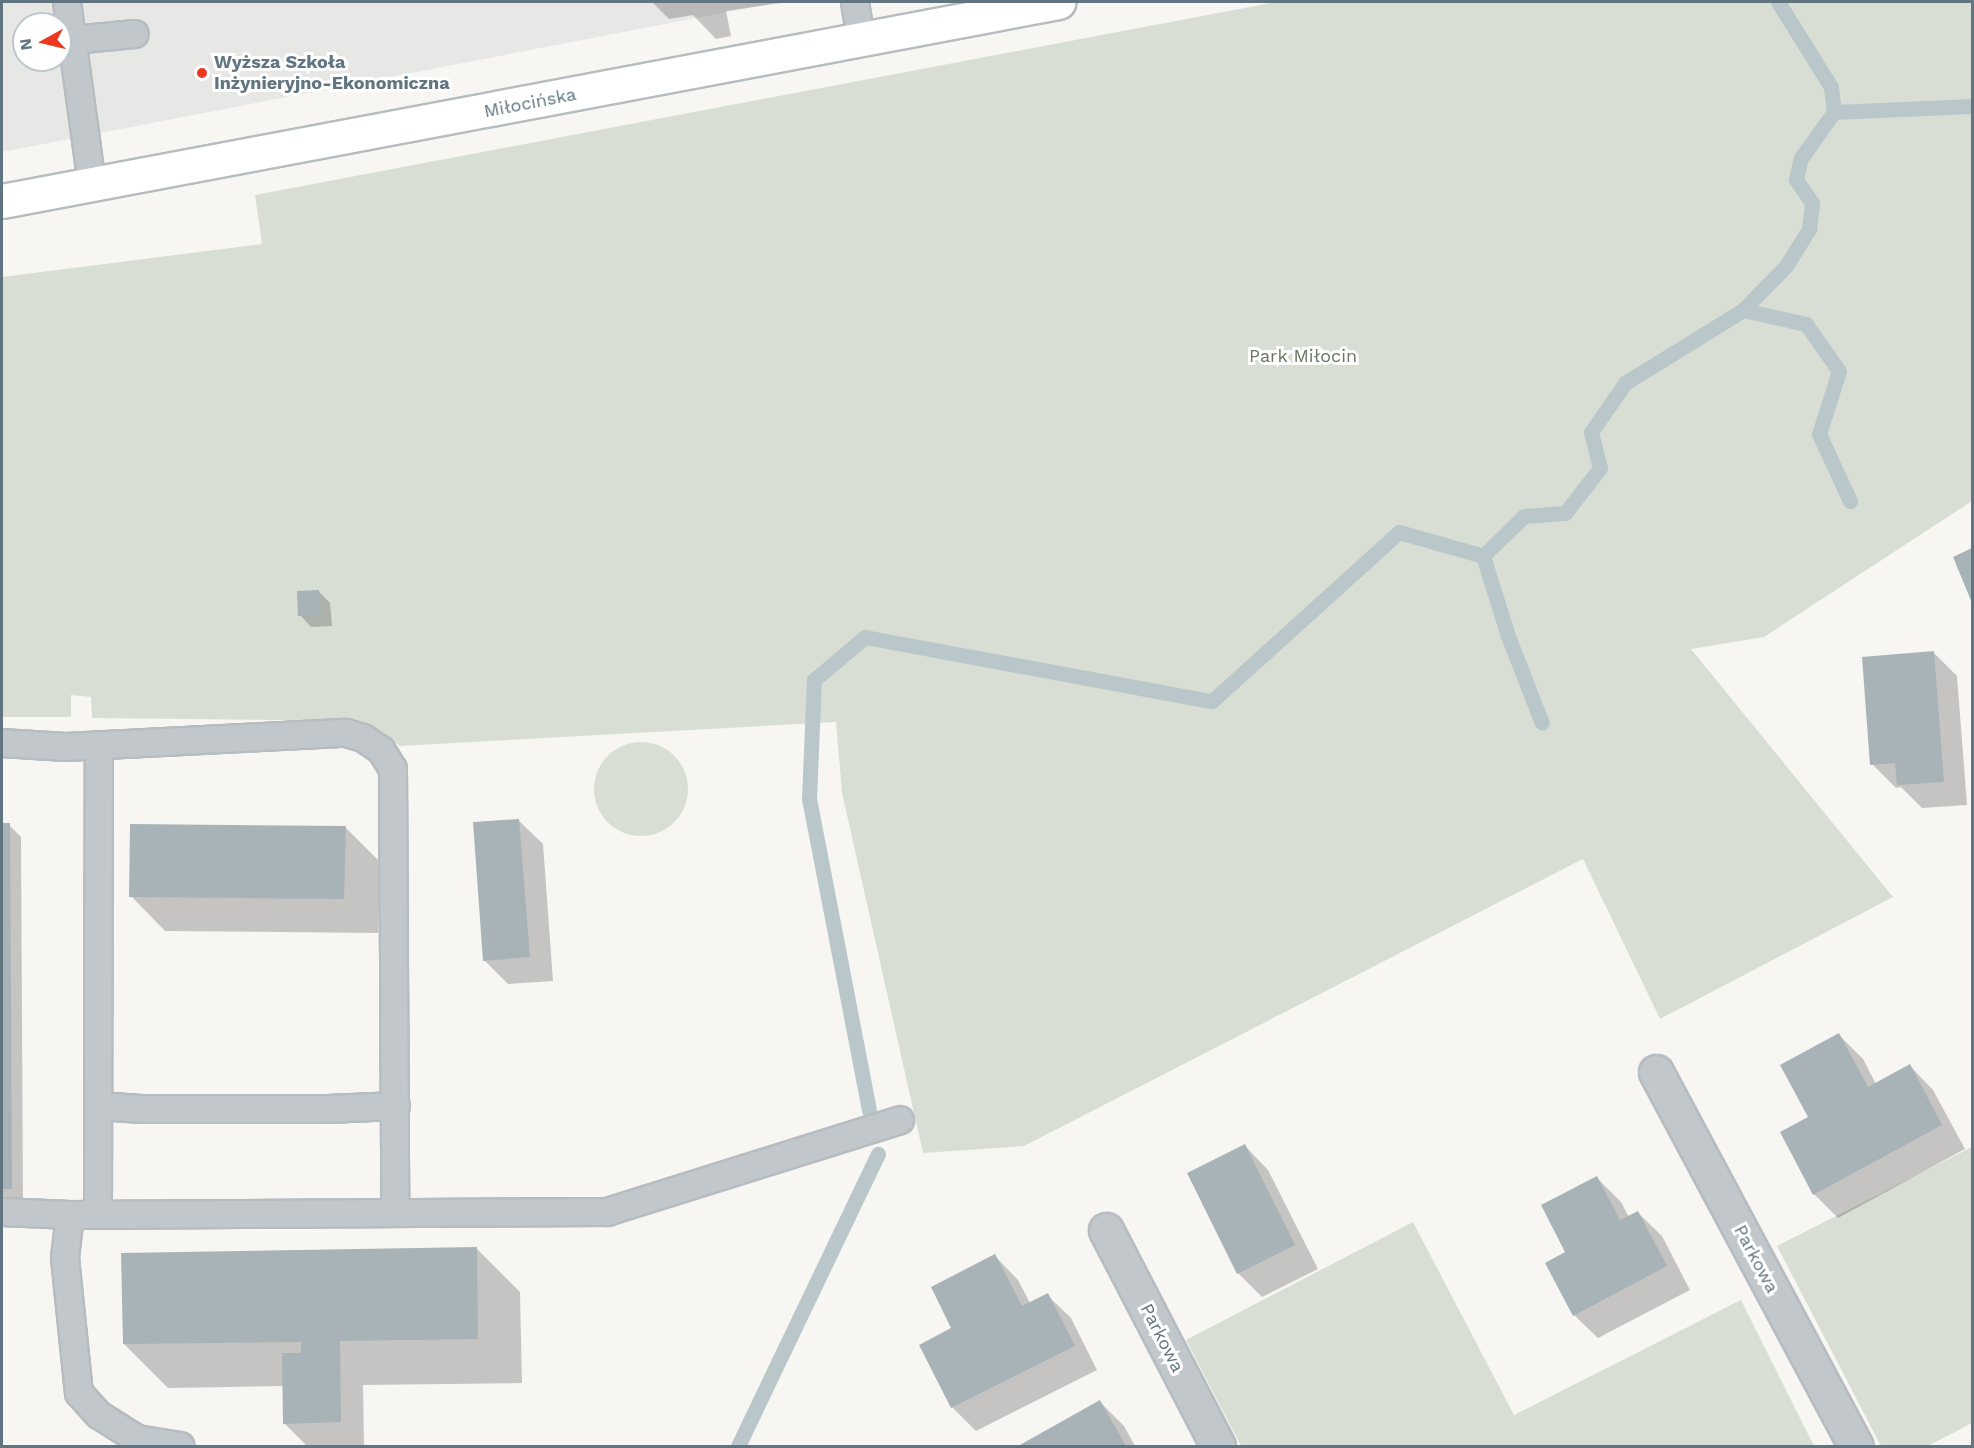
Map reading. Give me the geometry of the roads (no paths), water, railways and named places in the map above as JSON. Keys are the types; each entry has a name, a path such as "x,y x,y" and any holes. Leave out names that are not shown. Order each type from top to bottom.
{"street":[{"name":"Miłocińska","path":"2,201 92,186 1058,2"},
{"name":"Parkowa","path":"1656,1071 1856,1446"},
{"name":"Parkowa","path":"1106,1230 1218,1446"}],"lane":[{"path":"67,2 92,186"},
{"path":"855,2 861,39"},
{"path":"73,40 135,34"},
{"path":"2,743 66,747 346,733 363,738 381,750 393,770 395,1213"},
{"path":"98,1214 99,745"},
{"path":"100,1106 188,1109 396,1106"},
{"path":"2,1212 70,1215 607,1212 900,1120"},
{"path":"70,1215 65,1258 79,1393 99,1415 137,1439 180,1446"}],"waterway":[{"path":"869,1110 809,798 814,680 865,637 1212,701 1399,532 1483,556 1524,516 1565,513 1600,468 1591,432 1625,383 1743,310 1786,266 1809,229 1812,203 1796,179 1801,158 1834,112 1831,87 1778,2"},
{"path":"1834,112 1972,106"},
{"path":"1743,310 1806,324 1839,371 1819,434 1850,501"},
{"path":"1483,556 1508,636 1542,723"},
{"path":"738,1446 878,1154"}],"place":[{"name":"Wyższa Szkoła Inżynieryjno-Ekonomiczna","path":"202,73"}],"park label":[{"name":"Park Miłocin","path":"1303,356"}]}
